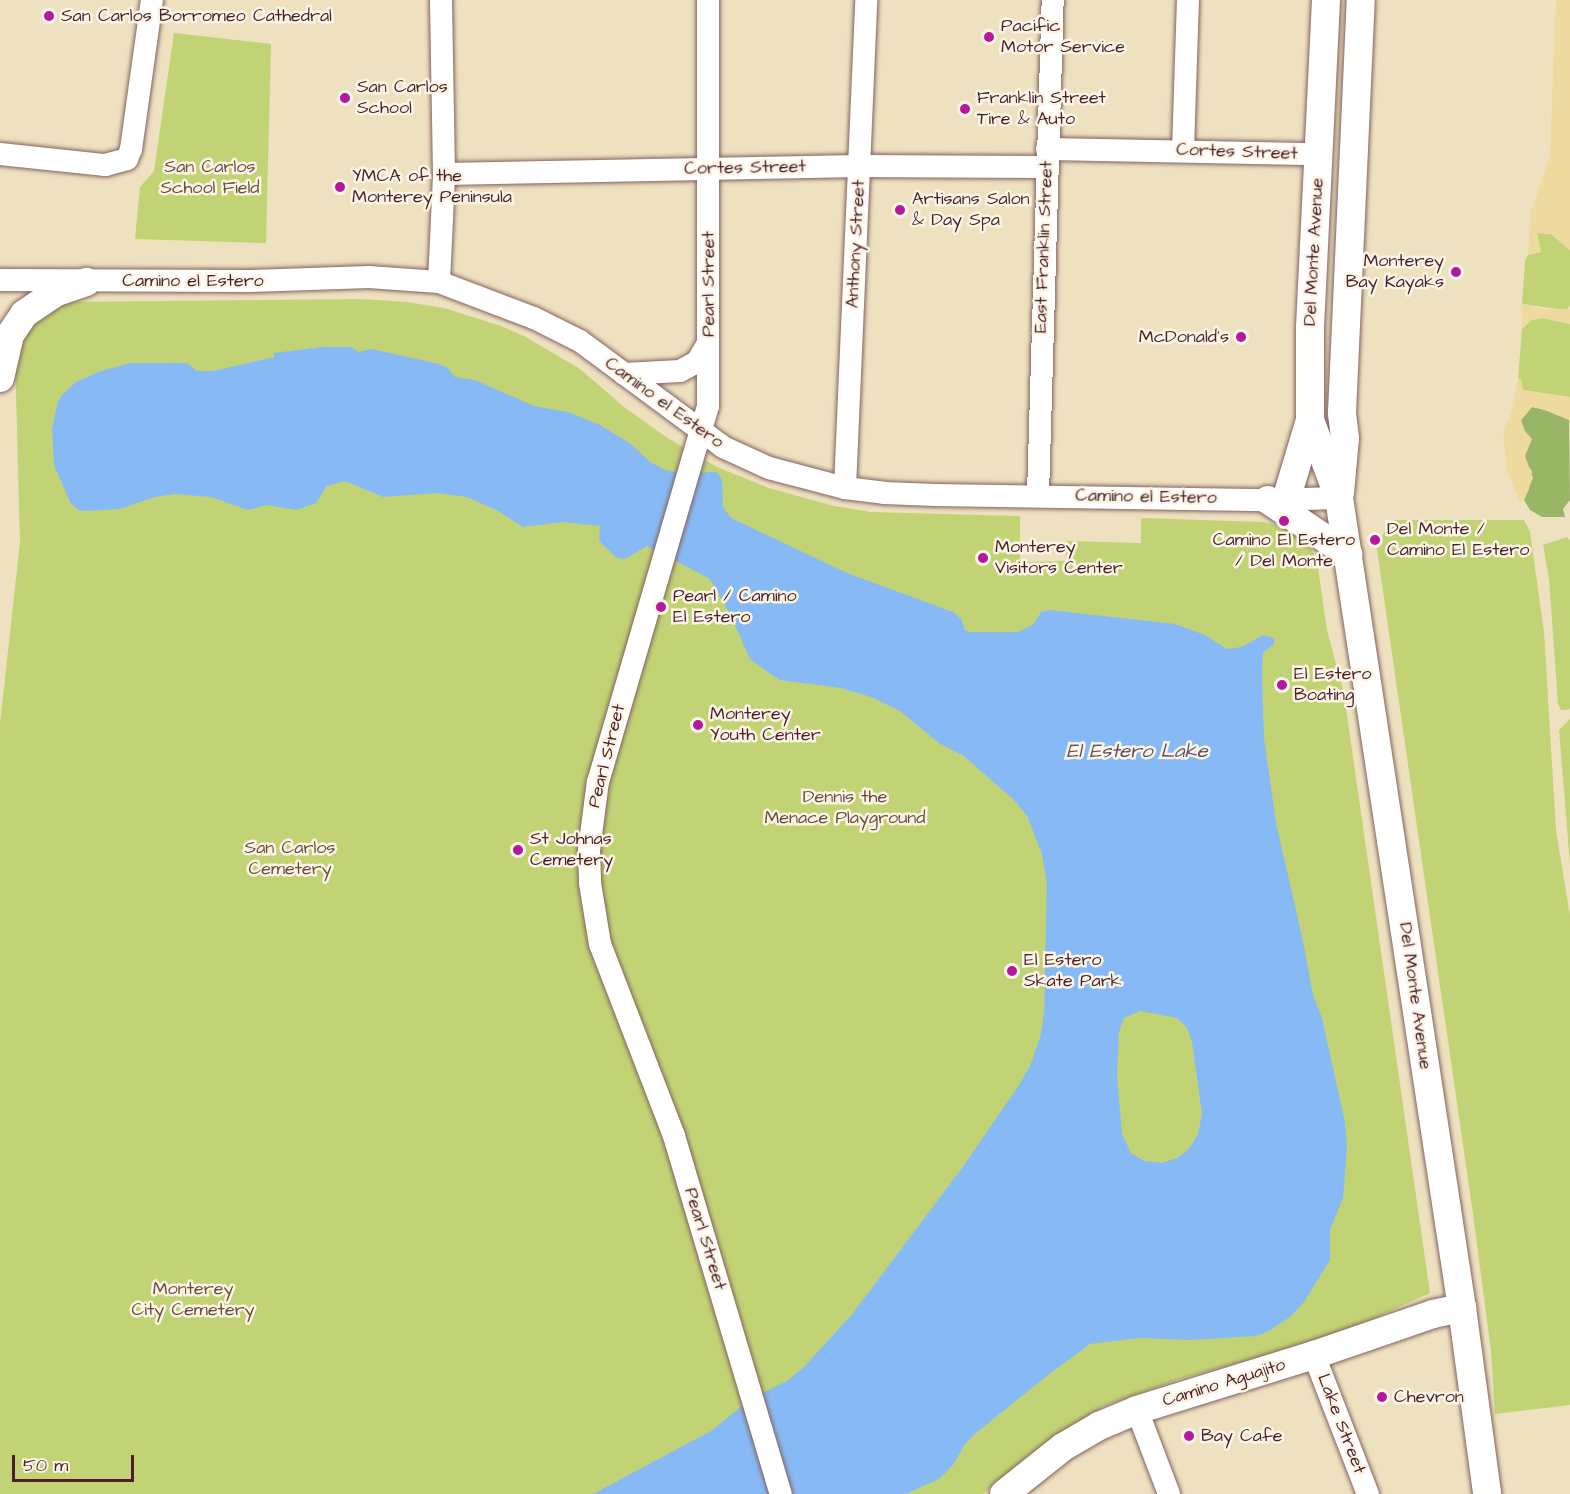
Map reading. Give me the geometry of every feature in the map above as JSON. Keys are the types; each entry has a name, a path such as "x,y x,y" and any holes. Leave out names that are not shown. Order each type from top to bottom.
{"main road":[{"name":"Del Monte Avenue","path":"1326,0 1310,329 1310,420 1339,498 1462,1308 1487,1494"},
{"name":"Del Monte Avenue","path":"1339,498 1345,438 1342,412 1361,0"},
{"path":"0,378 10,335 24,314 57,292 86,282"},
{"path":"1310,420 1277,500 1348,555"},
{"name":"Camino Aguajito","path":"1004,1494 1063,1447 1099,1426 1137,1410 1433,1314 1462,1308"}],"street":[{"path":"0,154 105,165 127,159 131,149 152,0"},
{"path":"439,282 444,174 441,0"},
{"name":"Pearl Street","path":"708,0 708,406 598,781 589,850 590,883 600,944 674,1136 781,1494"},
{"name":"Anthony Street","path":"845,488 866,0"},
{"name":"East Franklin Street","path":"1038,495 1053,0"},
{"path":"1183,150 1188,0"},
{"name":"Cortes Street","path":"444,174 860,166 1183,150 1319,154"},
{"name":"Camino el Estero","path":"0,280 251,281 369,277 439,282 534,318 579,340 723,447 769,468 845,488 884,493 1277,500 1339,498"},
{"path":"624,374 680,370 697,362 708,343"},
{"name":"Lake Street","path":"1314,1354 1368,1494"},
{"path":"1137,1410 1169,1494"}],"green space":[{"name":"San Carlos School Field","path":"174,33 271,44 266,243 135,239 140,187 154,171"},
{"path":"1537,233 1551,234 1570,250 1570,306 1566,310 1522,304 1525,261 1528,255 1541,252"},
{"path":"361,299 407,302 444,308 501,326 524,336 580,369 624,407 669,439 717,467 769,488 834,506 871,512 1020,516 1020,562 1066,561 1066,541 1141,543 1141,518 1263,522 1289,528 1308,542 1317,561 1327,630 1344,694 1430,1293 1368,1321 1308,1343 1177,1380 1104,1406 1045,1442 983,1494 0,1494 0,724 20,542 15,356 28,324 65,302"},
{"path":"1543,318 1570,324 1570,397 1523,390 1521,380 1518,378 1522,329 1531,320"},
{"path":"1532,407 1557,413 1569,420 1570,500 1563,509 1565,517 1542,517 1530,510 1524,500 1529,489 1532,471 1525,462 1526,435 1521,420"},
{"path":"1394,520 1524,520 1530,532 1544,632 1556,830 1570,916 1570,1405 1495,1414 1491,1352 1473,1214 1376,543"},
{"path":"1567,537 1570,540 1570,709 1561,710 1558,704 1549,579 1543,545"},
{"path":"1570,719 1570,864 1559,730"}],"sand":[{"path":"1556,0 1570,0 1570,250 1551,234 1537,233 1541,252 1528,255 1531,213 1550,155"},
{"path":"1522,304 1542,309 1570,309 1570,324 1543,318 1531,320 1522,329"},
{"path":"1518,378 1521,380 1523,390 1570,397 1570,433 1569,420 1542,409 1532,407 1521,420 1523,429 1532,439 1525,456 1533,478 1524,500 1519,501 1507,469 1503,431 1513,409"}],"water":[{"name":"El Estero Lake","path":"322,347 351,347 358,352 372,349 439,364 448,368 455,377 475,380 534,406 568,412 600,425 631,444 650,462 665,470 680,473 717,472 722,480 723,507 731,518 847,573 953,612 961,619 965,630 969,632 1018,632 1034,624 1041,612 1049,610 1175,624 1205,635 1227,649 1242,647 1263,635 1274,638 1274,644 1263,653 1262,673 1264,738 1276,823 1313,995 1322,1018 1345,1122 1347,1148 1343,1198 1330,1230 1330,1260 1304,1302 1290,1317 1269,1331 1256,1336 1191,1340 1139,1338 1090,1344 975,1434 965,1444 953,1465 939,1479 906,1494 593,1494 711,1431 752,1398 787,1381 804,1367 853,1313 962,1168 1019,1085 1030,1066 1040,1038 1044,1014 1047,884 1042,854 1027,816 1015,801 964,756 939,743 900,711 871,697 841,688 779,680 750,659 730,614 710,579 647,546 625,559 617,558 599,541 600,526 563,522 523,527 498,511 467,497 437,493 383,497 345,481 327,486 316,503 296,510 267,505 248,510 211,497 176,494 155,497 120,509 78,510 70,502 54,465 52,429 61,396 76,382 101,371 131,363 187,363 197,371 213,371 274,357 274,353","holes":["1140,1011 1177,1018 1187,1028 1192,1042 1202,1114 1198,1134 1189,1149 1177,1158 1162,1163 1144,1161 1131,1153 1122,1134 1117,1075 1119,1032 1124,1018"]}],"place":[{"name":"San Carlos Borromeo Cathedral","path":"49,16"},
{"name":"Pacific Motor Service","path":"989,37"},
{"name":"San Carlos School","path":"345,98"},
{"name":"Franklin Street Tire & Auto","path":"965,109"},
{"name":"YMCA of the Monterey Peninsula","path":"340,187"},
{"name":"Artisans Salon & Day Spa","path":"900,210"},
{"name":"Monterey Bay Kayaks","path":"1456,272"},
{"name":"McDonald's","path":"1241,337"},
{"name":"Camino El Estero / Del Monte","path":"1284,521"},
{"name":"Del Monte / Camino El Estero","path":"1375,540"},
{"name":"Monterey Visitors Center","path":"983,558"},
{"name":"Pearl / Camino El Estero","path":"661,607"},
{"name":"El Estero Boating","path":"1282,685"},
{"name":"Monterey Youth Center","path":"698,725"},
{"name":"St Johnas Cemetery","path":"518,850"},
{"name":"El Estero Skate Park","path":"1012,971"},
{"name":"Chevron","path":"1382,1397"},
{"name":"Bay Cafe","path":"1189,1436"}],"park label":[{"name":"Dennis the Menace Playground","path":"845,808"},
{"name":"San Carlos Cemetery","path":"290,859"},
{"name":"Monterey City Cemetery","path":"193,1300"}]}
